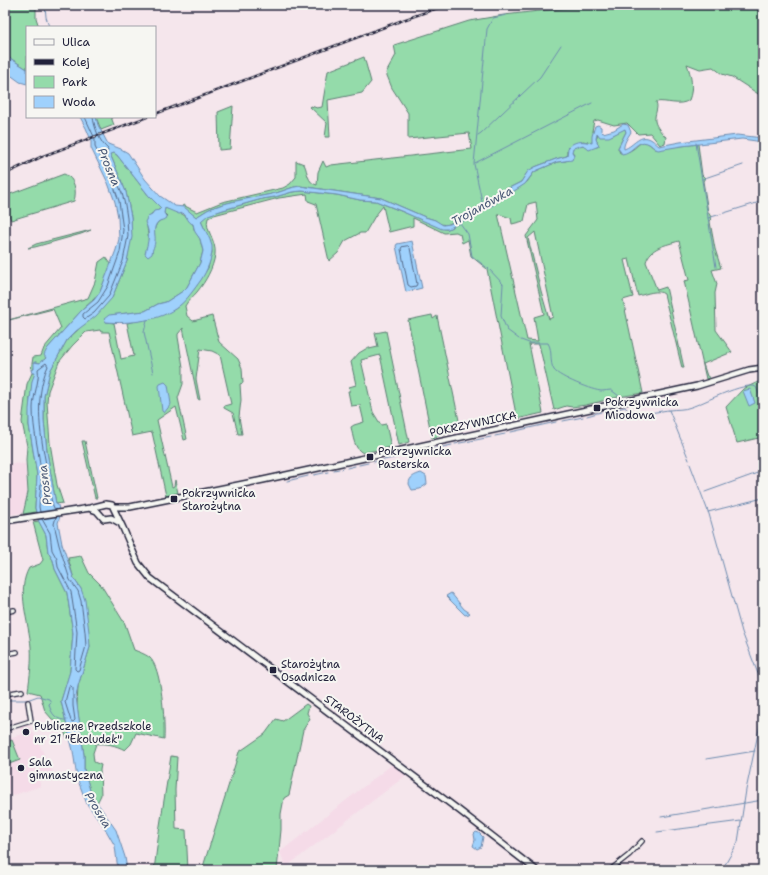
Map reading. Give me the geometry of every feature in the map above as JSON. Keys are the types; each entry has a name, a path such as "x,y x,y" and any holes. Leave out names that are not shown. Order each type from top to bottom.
{"street":[{"name":"POKRZYWNICKA","path":"114,510 256,482 682,389 749,370 763,368"},
{"path":"5,521 108,504 114,510 111,518"},
{"path":"99,513 102,506"},
{"path":"90,508 99,513 104,519 111,518 121,523"},
{"path":"121,523 120,516 128,508"},
{"name":"STAROŻYTNA","path":"114,510 138,563 150,578 460,811 536,870"},
{"path":"5,612 14,610"},
{"path":"5,654 17,652"},
{"path":"5,694 22,691"},
{"path":"5,728 31,721 28,702"},
{"path":"610,870 629,855 642,841"}],"shaded area":[{"path":"5,463 26,464 28,492 23,513 5,515"},
{"path":"28,726 31,728 53,772 39,781 41,786 11,796 5,779 5,739 22,734 20,727"},
{"path":"394,763 408,774 286,867 280,852"}],"green space":[{"path":"5,5 36,5 36,18 39,26 26,26 26,68 5,55"},
{"path":"573,5 763,5 763,97 732,77 722,74 713,67 700,69 687,64 691,82 691,95 689,100 681,103 656,102 657,107 655,121 658,128 666,137 665,143 660,145 650,133 638,134 627,123 614,125 598,120 594,121 592,143 583,141 567,151 567,156 535,167 527,173 521,182 503,191 492,201 447,225 440,224 435,220 381,198 300,186 276,193 220,205 196,217 182,207 183,205 197,212 222,202 283,188 290,184 296,177 296,161 304,164 311,182 317,185 318,172 323,161 326,167 331,165 472,149 469,133 408,139 408,113 392,88 386,73 396,55 394,45 469,21 504,15 574,7"},
{"path":"364,57 371,82 362,93 328,100 330,137 325,137 327,123 310,107 322,107 328,71"},
{"path":"233,106 230,149 219,150 218,112"},
{"path":"96,118 111,118 114,125 101,130"},
{"path":"623,129 626,130 618,148 620,153 630,151 643,142 655,149 698,144 702,175 705,178 703,181 708,212 711,217 710,222 715,249 721,268 712,270 717,284 715,293 716,330 732,352 703,364 707,376 710,378 706,379 684,281 689,280 679,241 659,247 651,253 646,262 657,290 666,287 684,368 682,368 664,294 655,292 638,296 629,259 624,260 633,297 623,300 643,393 618,397 586,405 572,407 566,406 554,410 539,344 529,344 543,413 517,419 487,269 471,256 468,240 462,243 460,234 456,232 444,233 413,218 413,226 389,232 383,206 365,233 360,233 345,241 338,253 329,261 316,204 308,201 307,194 279,198 214,215 208,218 208,227 215,250 214,260 209,274 185,306 187,316 193,321 212,316 219,342 238,359 242,368 243,383 240,384 241,400 239,417 242,434 238,434 233,413 224,408 224,406 231,404 220,355 212,351 200,349 196,379 200,400 198,399 183,328 178,334 183,367 183,384 178,398 187,439 184,440 176,407 157,420 172,487 174,486 175,480 178,493 166,496 152,432 132,436 109,332 101,332 100,330 86,332 59,362 48,391 47,402 50,443 57,485 63,503 56,504 47,452 44,420 44,396 50,371 67,340 112,298 127,261 131,237 131,217 126,192 110,154 114,153 117,155 149,196 161,208 151,214 148,219 148,245 146,249 152,252 155,227 159,221 167,216 164,213 165,208 183,214 193,224 194,229 200,239 203,251 200,263 187,287 183,291 166,302 158,304 145,311 111,315 106,322 114,323 121,359 134,356 127,323 152,318 175,309 195,288 208,268 212,252 210,241 201,221 207,215 262,199 302,191 376,201 448,229 499,201 503,196 511,193 527,182 534,172 557,162 566,161 574,154 571,150 573,148 580,145 599,146 596,139 598,133 613,135","holes":["536,202 538,220 526,236 544,314 534,317 538,341 527,340 498,214 511,218 512,224 524,221 528,204","535,232 553,317 549,319 528,238"]},
{"path":"64,174 71,178 73,182 75,189 74,201 11,220 5,205 5,196"},
{"path":"91,230 81,234 28,248 36,244"},
{"path":"106,257 111,264 100,292 47,349 45,360 40,363 35,362 34,369 31,370 33,357 41,356 44,348 61,328 53,309 5,321 88,298 95,282 99,262"},
{"path":"432,315 433,319 437,316 461,430 432,438 408,320"},
{"path":"386,331 409,442 399,445 380,355 361,360 373,412 381,425 386,424 391,447 363,453 356,445 351,427 364,422 360,405 351,406 348,391 350,391 349,387 356,385 351,362 359,353 369,347 369,349 378,347 375,333"},
{"path":"35,372 30,398 29,425 37,475 36,512 23,514 28,492 26,460 27,446 22,422 27,384 32,373"},
{"path":"758,382 763,390 763,437 737,443 726,407 743,389"},
{"path":"82,441 85,441 97,498 95,498"},
{"path":"39,521 46,535 48,552 67,593 73,633 70,672 61,701 70,738 67,739 62,725 52,719 45,711 40,694 28,691 31,669 31,653 30,637 23,597 25,577 29,568 40,564 43,560 33,522"},
{"path":"81,556 89,573 101,585 125,624 134,650 149,657 153,663 160,683 164,720 164,739 136,733 131,744 125,750 111,745 96,744 93,753 94,762 101,765 101,795 97,803 91,794 84,769 84,755 77,706 78,686 90,647 81,589 74,579 68,558"},
{"path":"306,704 309,706 307,713 310,719 303,730 289,795 284,798 281,814 277,870 202,870 239,752 265,734 276,719 283,721"},
{"path":"12,740 20,760 9,764 5,754 5,743"},
{"path":"171,756 177,757 175,790 176,829 186,830 188,870 154,870 159,832"}],"water":[{"path":"5,55 26,68 26,84 20,82 5,71"},
{"name":"Prosna","path":"81,118 96,118 98,125 108,144 128,153 145,179 160,196 175,206 184,207 196,217 220,205 276,193 300,186 381,198 435,220 443,225 450,224 492,201 503,191 521,182 528,171 535,167 567,156 570,145 576,142 592,143 592,136 595,126 598,125 601,127 601,131 603,133 614,130 623,124 628,125 631,132 625,143 624,149 637,140 644,138 652,140 659,146 737,135 763,138 763,142 742,139 658,150 644,142 622,154 618,148 626,132 625,129 609,137 600,137 597,133 596,139 599,146 589,150 583,145 573,148 572,152 574,155 572,160 557,162 534,172 525,184 503,196 495,204 448,229 442,229 376,201 302,191 262,199 223,210 208,215 201,221 212,246 212,255 203,276 196,287 179,306 172,311 154,318 134,322 106,322 104,319 109,315 145,311 158,304 166,302 183,291 187,287 200,263 203,251 200,239 195,232 193,224 186,216 183,213 179,214 165,208 164,213 167,218 156,224 155,243 152,254 148,257 145,254 148,234 145,222 148,216 161,208 149,196 117,155 114,153 110,154 126,192 131,217 132,237 127,261 112,298 96,316 67,340 50,371 44,396 44,420 47,452 56,504 58,505 60,516 58,523 62,544 74,579 81,589 85,600 89,632 90,647 76,697 84,755 84,769 91,794 116,830 125,857 127,870 118,870 115,846 103,825 87,804 77,778 73,751 61,701 70,671 73,633 67,593 48,552 46,535 38,520 35,508 37,475 29,425 32,381 35,373 32,373 31,370 34,369 34,362 40,363 46,359 44,355 47,349 100,292 119,239 118,217 115,202 108,183 91,148 91,140"},
{"path":"412,241 422,288 406,292 396,246 397,244"},
{"path":"165,382 168,385 171,404 164,413 162,411 159,386"},
{"path":"750,389 755,403 749,406 743,391"},
{"path":"421,473 426,476 427,484 420,489 412,490 409,484 411,478"},
{"path":"451,593 464,609 470,613 469,614 465,615 446,596"},
{"path":"476,832 483,837 481,847 477,849 473,846 475,840 474,834"}],"waterway":[{"path":"45,5 49,26"},
{"name":"Trojanówka","path":"483,206 474,164 487,29 493,18 506,15"},
{"path":"478,135 540,77 561,45"},
{"path":"475,163 592,103"},
{"path":"696,143 716,267"},
{"path":"702,179 743,165"},
{"path":"708,218 763,201"},
{"name":"Trojanówka","path":"460,223 468,234 472,256 486,267"},
{"path":"488,268 503,284 501,316 507,330 519,339"},
{"path":"147,320 144,332 153,373"},
{"path":"521,340 529,343 548,343 554,370 562,376 591,389 602,391 611,390 619,396"},
{"path":"669,410 688,408 734,390 750,386 756,387 763,404"},
{"path":"610,411 625,407 634,413 652,413 669,410 689,460"},
{"path":"587,416 601,412"},
{"path":"563,421 583,417"},
{"path":"511,432 556,422"},
{"path":"495,436 505,434"},
{"path":"455,444 491,437"},
{"path":"404,455 452,445"},
{"path":"374,462 398,457"},
{"path":"359,465 368,463"},
{"path":"690,464 709,514 742,632 760,679 762,687 762,704"},
{"path":"347,468 355,466"},
{"path":"334,470 339,469"},
{"path":"705,492 763,471"},
{"path":"314,475 328,472"},
{"path":"287,481 308,476"},
{"path":"708,512 763,498"},
{"path":"5,700 27,700 38,696 49,699 51,702 49,704 50,708 53,714 57,718 67,720"},
{"path":"722,870 738,842 746,790 762,710"},
{"path":"706,759 755,751"},
{"path":"661,817 763,800"},
{"path":"657,832 741,821"}],"railway":[{"path":"156,114 446,5"},
{"path":"5,174 43,156 144,118"}],"place":[{"name":"Pokrzywnicka Miodowa","path":"597,408"},
{"name":"Pokrzywnicka Pasterska","path":"370,457"},
{"name":"Pokrzywnicka Starożytna","path":"174,499"},
{"name":"Starożytna Osadnicza","path":"273,670"},
{"name":"Publiczne Przedszkole nr 21 \"Ekoludek\"","path":"26,732"},
{"name":"Sala gimnastyczna","path":"21,768"}]}
